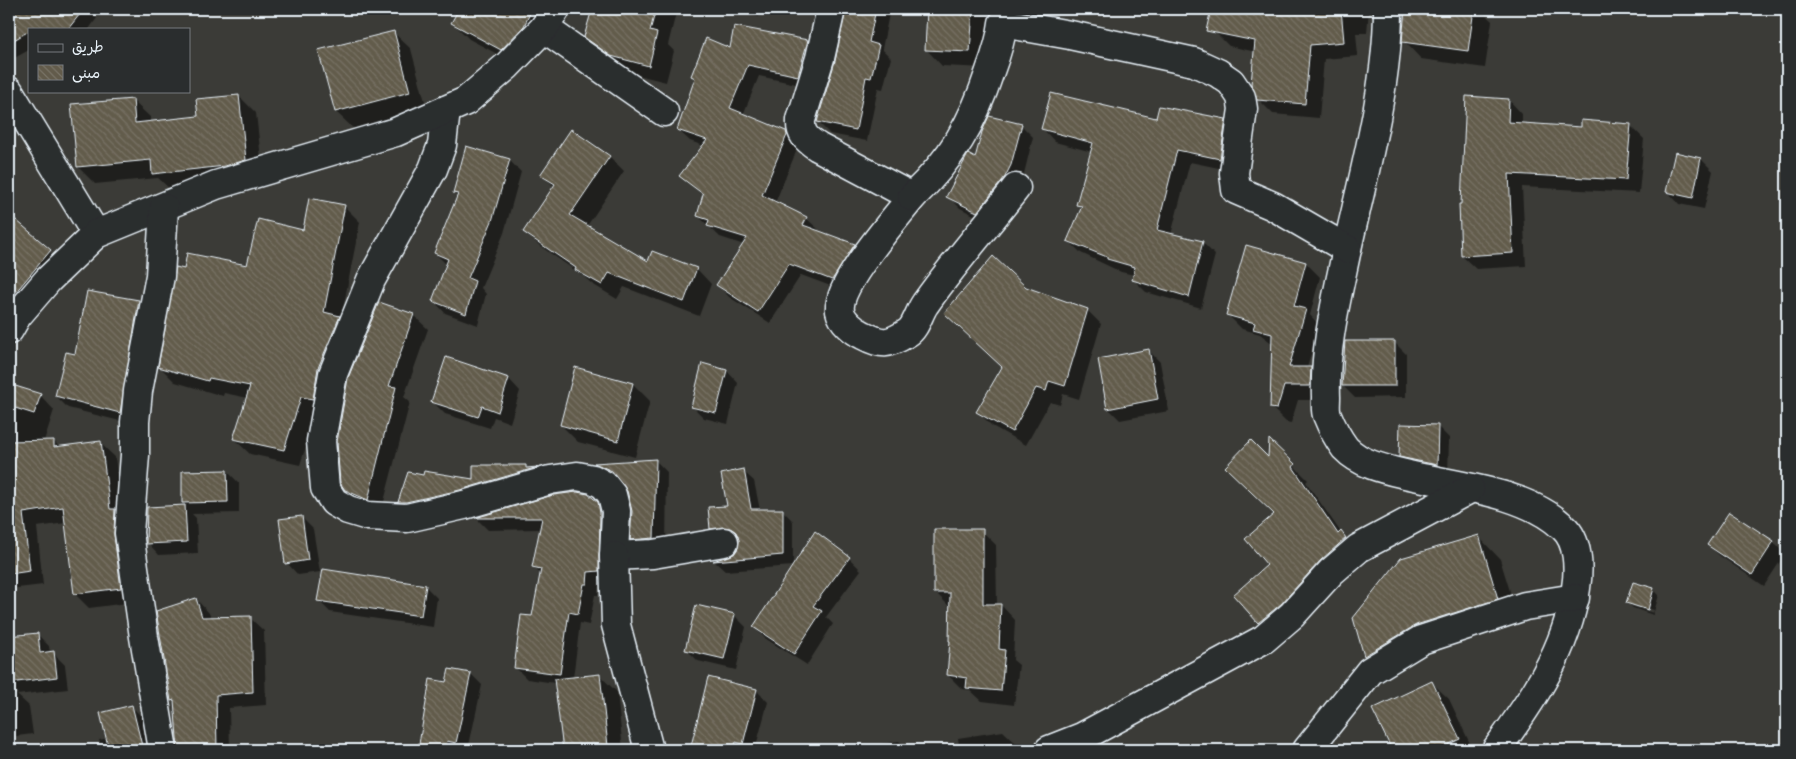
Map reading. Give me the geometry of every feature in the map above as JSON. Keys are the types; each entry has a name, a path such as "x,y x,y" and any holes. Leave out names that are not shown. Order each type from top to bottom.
{"street":[{"path":"831,9 820,58 800,128 804,137 818,147 912,197"},
{"path":"1388,9 1376,113 1330,332 1325,374 1326,413 1346,448 1364,461 1387,470 1509,498 1544,513 1565,528 1574,545 1579,573 1575,598 1564,635 1545,680 1496,750"},
{"path":"1016,188 973,243 947,272 922,308 910,331 893,342 880,343 856,332 845,320 840,312 841,298 869,251 912,197 936,175 951,156 982,99 1002,35 1003,16 1070,35 1194,62 1218,72 1237,89 1243,109 1234,173 1236,190 1273,206 1347,249"},
{"path":"12,319 48,280 96,234 164,208 216,185 396,132 466,101 500,72 550,18 664,112"},
{"path":"9,91 96,234"},
{"path":"446,110 442,146 433,169 371,280 333,374 321,441 326,488 334,502 348,510 368,516 407,518 464,505 550,480 577,476 593,479 604,484 612,495 616,511 614,556 616,625 649,750"},
{"path":"163,750 129,533 136,414 160,276 164,208"},
{"path":"1049,750 1082,737 1264,639 1292,615 1331,572 1359,548 1470,489"},
{"path":"614,556 654,554 724,542"},
{"path":"1307,750 1370,671 1421,640 1524,606 1575,598"}],"building":[{"path":"9,9 84,9 69,28 28,28 28,32 9,43"},
{"path":"459,9 532,9 524,26 501,50 451,23"},
{"path":"592,9 656,9 650,31 657,33 649,66 611,56 584,37"},
{"path":"846,9 876,9 869,42 879,45 871,78 866,77 856,130 817,122 835,61"},
{"path":"927,9 973,9 970,52 925,50"},
{"path":"1211,9 1341,9 1344,42 1310,45 1305,104 1257,100 1251,84 1255,41 1206,31"},
{"path":"1405,9 1474,9 1468,51 1402,42"},
{"path":"734,26 808,40 798,76 748,65 730,108 786,131 787,135 762,195 807,217 803,225 855,244 832,280 789,264 758,312 716,285 747,238 707,226 709,220 697,216 703,194 679,176 707,140 677,130 695,78 691,76 706,38 730,48"},
{"path":"394,31 410,92 335,112 318,50"},
{"path":"1051,93 1156,118 1159,106 1226,119 1220,159 1177,150 1157,230 1203,241 1189,297 1132,280 1135,267 1107,259 1107,257 1067,241 1082,206 1076,205 1093,143 1041,129"},
{"path":"239,95 246,160 225,166 152,174 151,160 77,167 71,104 133,99 135,123 198,116 196,99"},
{"path":"1466,96 1509,99 1508,122 1581,127 1581,120 1631,124 1626,180 1509,174 1513,253 1461,256 1459,204 1461,204"},
{"path":"989,116 1022,124 1011,165 1005,177 977,212 946,197 968,154 975,158 982,132"},
{"path":"571,129 610,156 570,215 648,261 652,251 697,268 684,302 609,273 602,285 575,270 576,268 523,232 555,184 540,175"},
{"path":"466,146 510,159 492,221 468,278 475,281 466,314 432,301 448,259 434,253 458,194 453,193"},
{"path":"1675,152 1701,158 1693,198 1666,192"},
{"path":"309,198 345,205 324,312 340,316 318,368 313,399 301,397 284,450 233,439 250,386 209,378 208,381 158,367 176,267 184,269 187,253 247,265 258,219 303,230"},
{"path":"9,214 51,250 9,300"},
{"path":"1246,245 1306,262 1294,306 1306,309 1289,367 1311,367 1310,386 1284,386 1277,409 1270,408 1272,334 1253,329 1255,323 1226,315"},
{"path":"993,256 1026,287 1088,309 1065,386 1049,381 1046,391 1036,388 1012,432 976,412 1002,367 944,313"},
{"path":"87,291 139,300 120,413 55,396 66,352 75,354"},
{"path":"379,302 414,314 389,386 396,387 368,500 345,490 340,483 337,442 348,378"},
{"path":"1345,341 1395,341 1395,386 1342,386"},
{"path":"1149,349 1158,399 1107,409 1098,359"},
{"path":"446,357 509,378 498,412 482,406 478,417 431,402"},
{"path":"702,363 727,370 716,413 691,407"},
{"path":"575,367 633,383 618,441 560,425"},
{"path":"9,384 41,394 34,414 9,406"},
{"path":"1400,424 1438,425 1437,465 1399,457"},
{"path":"1269,439 1295,464 1293,467 1338,534 1341,531 1346,538 1321,560 1281,604 1258,623 1233,595 1267,565 1245,539 1274,514 1225,467 1251,440 1268,457"},
{"path":"54,440 54,447 101,441 110,509 115,509 114,535 121,588 74,594 63,507 23,513 30,571 9,574 9,441"},
{"path":"656,459 654,538 630,540 632,511 627,491 612,471 594,463"},
{"path":"473,465 526,465 526,468 538,467 460,490 406,502 398,502 408,472 423,475 424,471 473,479"},
{"path":"744,469 751,509 783,509 783,555 713,561 734,554 738,548 739,540 736,532 730,528 710,529 708,507 727,506 721,474"},
{"path":"227,470 228,502 182,503 182,471"},
{"path":"577,492 588,494 598,502 600,513 599,571 588,572 587,584 584,584 578,614 569,612 560,674 514,668 521,615 532,616 541,569 532,567 542,518 475,518 553,495"},
{"path":"185,505 187,542 146,544 147,507"},
{"path":"1729,512 1774,541 1752,575 1707,545"},
{"path":"302,516 308,560 285,564 279,519"},
{"path":"934,529 983,529 983,604 1001,604 999,649 1005,650 1001,691 966,688 967,678 947,675 950,641 950,593 934,593"},
{"path":"815,531 850,557 813,606 822,611 794,654 753,627"},
{"path":"1479,535 1498,599 1416,625 1364,656 1353,618 1401,558"},
{"path":"323,569 426,585 421,616 317,601"},
{"path":"1633,582 1654,588 1648,610 1626,603"},
{"path":"196,598 202,617 251,616 253,692 216,695 217,750 178,750 174,700 171,701 156,611"},
{"path":"696,605 735,614 724,659 685,650"},
{"path":"38,633 40,653 54,651 57,677 9,683 9,636"},
{"path":"449,669 471,673 456,743 447,741 445,750 418,750 430,679 446,682"},
{"path":"600,674 608,746 563,750 554,679"},
{"path":"708,677 757,689 743,744 736,742 734,750 690,750"},
{"path":"1432,681 1460,739 1437,750 1392,750 1372,709"},
{"path":"132,705 143,750 109,750 100,713"}]}
